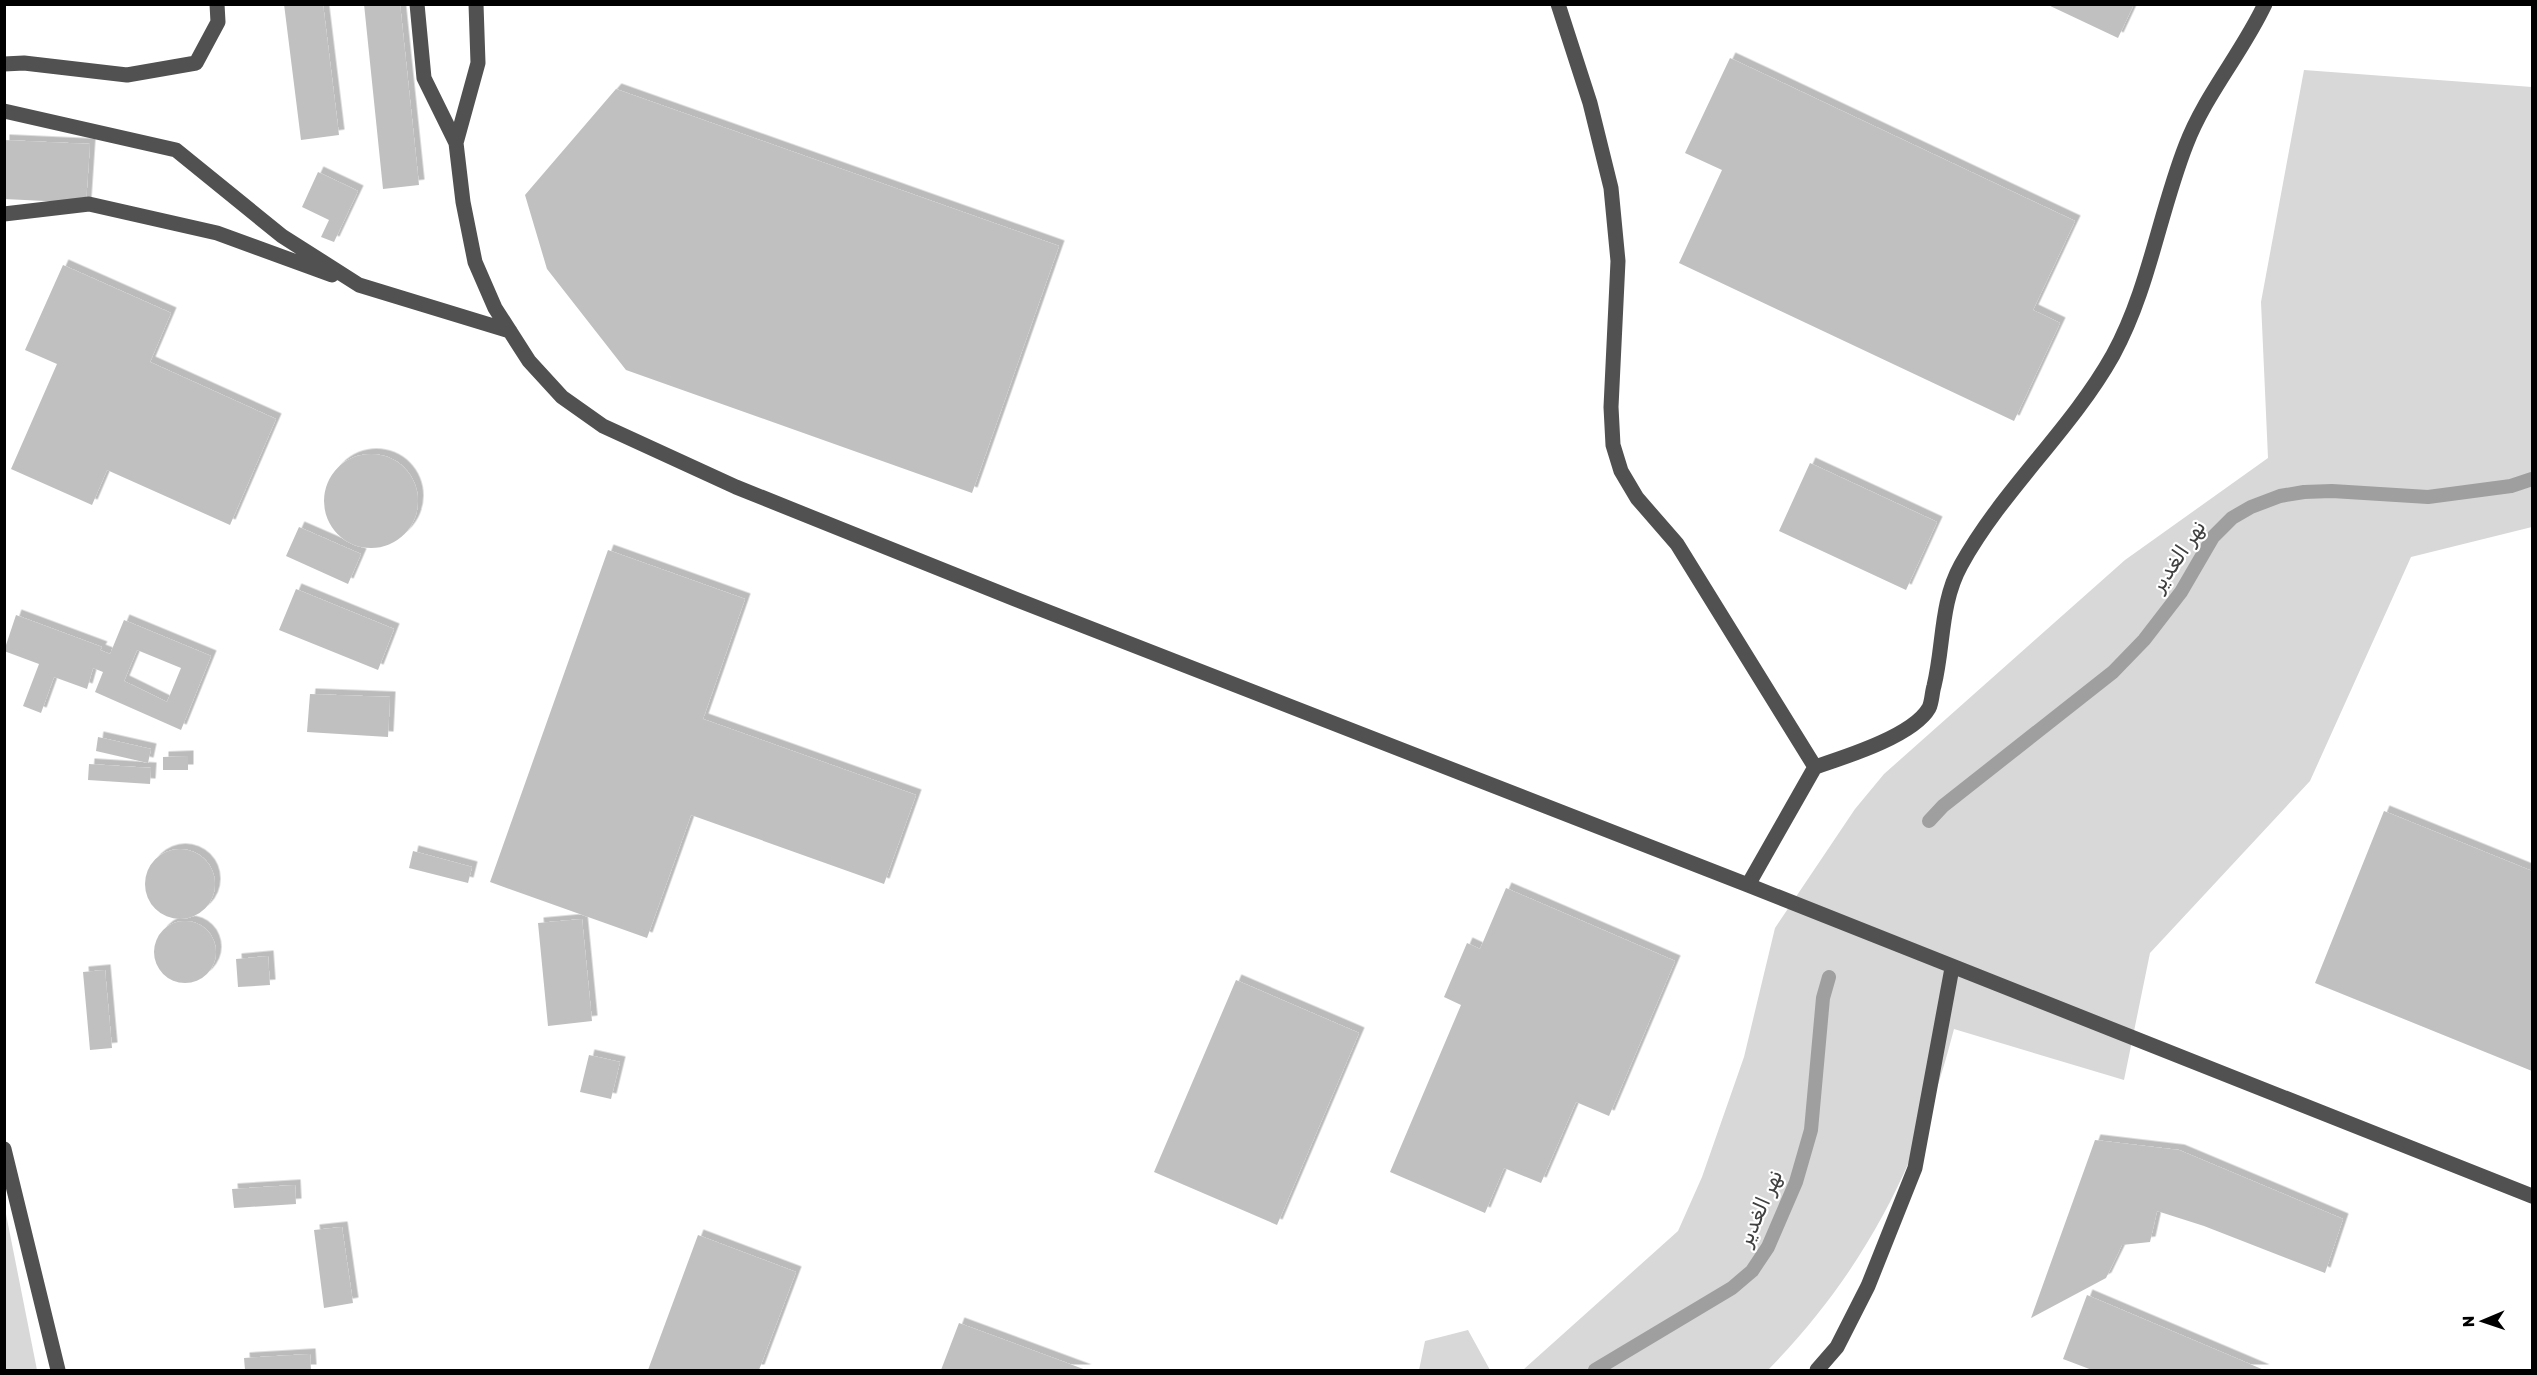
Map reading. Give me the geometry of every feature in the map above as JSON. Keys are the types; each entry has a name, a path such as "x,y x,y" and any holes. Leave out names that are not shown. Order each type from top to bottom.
{"street":[{"path":"4,64 24,63 127,75 196,63 218,22 217,4"},
{"path":"417,4 424,78 456,143 463,202 476,262 495,308 529,361 562,397 594,420 736,487 1015,599 1748,885 1952,968 2532,1196"},
{"path":"456,143 478,63 476,4"},
{"path":"1558,4 1590,104 1611,188 1618,261 1612,357 1612,436 1621,471 1637,498 1677,544 1815,767"},
{"path":"1748,885 1815,767 1876,745 1912,724 1929,708 1938,669 1947,598 1961,565 2008,495 2089,393 2114,353 2143,285 2186,144 2217,85 2250,37 2265,4"},
{"path":"4,111 176,150 282,236 358,285"},
{"path":"4,214 89,204 217,232 358,285 510,331"},
{"path":"1817,1371 1837,1347 1868,1286 1915,1168 1952,968"},
{"path":"5,1153 58,1371"}],"shaded area":[{"path":"2304,70 2532,87 2532,527 2411,557 2310,781 2150,953 2124,1080 1954,1029 1924,1124 1885,1212 1861,1254 1833,1294 1768,1370 1523,1370 1678,1231 1702,1177 1744,1057 1775,928 1855,809 1884,774 2125,560 2268,458 2261,302"},
{"path":"5,1209 37,1370 5,1370"},
{"path":"1468,1330 1490,1370 1419,1370 1425,1341"}],"building":[{"path":"284,4 323,4 339,135 301,140"},
{"path":"364,4 400,4 419,185 383,189"},
{"path":"2046,4 2134,4 2118,38"},
{"path":"1730,58 2075,221 2033,310 2060,323 2014,421 1679,263 1722,170 1685,153"},
{"path":"616,89 1059,246 972,493 626,370 547,269 525,195"},
{"path":"4,140 90,144 86,203 4,199"},
{"path":"318,172 358,191 334,242 321,237 329,220 302,207"},
{"path":"63,265 171,313 150,362 276,419 230,525 107,470 92,505 11,469 57,364 25,350"},
{"path":"371,454 389,458 404,468 414,483 418,501 414,519 404,534 389,544 371,548 353,544 338,534 328,519 324,501 328,483 338,468 353,458"},
{"path":"1810,463 1937,522 1906,590 1779,531"},
{"path":"299,527 361,554 348,584 286,556"},
{"path":"608,550 745,599 703,719 916,795 884,884 691,815 647,938 490,882"},
{"path":"296,589 394,629 378,670 279,630"},
{"path":"16,615 102,647 100,650 110,654 124,620 211,656 181,730 95,692 103,672 93,668 87,689 54,677 41,713 23,706 39,664 4,651","holes":["137,650 181,668 167,702 124,681"]},
{"path":"310,694 390,697 388,737 307,732"},
{"path":"98,737 151,749 148,763 96,751"},
{"path":"188,756 188,770 163,770 163,757"},
{"path":"89,764 151,768 150,784 88,780"},
{"path":"2384,811 2532,871 2532,1071 2315,983"},
{"path":"173,849 187,849 200,855 209,864 215,877 213,897 205,909 187,919 173,919 160,913 151,904 145,891 145,877 151,864 160,855"},
{"path":"413,851 472,867 468,883 409,868"},
{"path":"1506,888 1675,961 1609,1116 1576,1102 1541,1183 1504,1168 1485,1213 1390,1172 1461,1005 1444,997 1467,943 1480,949"},
{"path":"582,919 592,1021 548,1026 538,923"},
{"path":"185,921 202,926 207,930 211,935 216,952 211,969 207,974 202,978 185,983 168,978 163,974 159,969 154,952 159,935 163,930 168,926"},
{"path":"268,956 270,985 238,987 236,959"},
{"path":"105,970 112,1048 90,1050 83,972"},
{"path":"1236,980 1359,1033 1277,1225 1154,1172"},
{"path":"589,1055 620,1062 611,1099 580,1092"},
{"path":"2095,1140 2179,1150 2343,1219 2325,1273 2204,1226 2157,1211 2150,1242 2122,1245 2106,1278 2031,1318"},
{"path":"295,1185 296,1204 234,1208 232,1189"},
{"path":"342,1227 353,1303 324,1308 314,1230"},
{"path":"698,1235 796,1272 759,1370 648,1370"},
{"path":"2087,1295 2264,1370 2092,1370 2063,1359"},
{"path":"959,1323 1086,1370 941,1370"},
{"path":"310,1354 311,1370 245,1370 244,1358"}],"waterway":[{"name":"نهر الغدير","path":"1929,821 1943,806 2113,672 2144,640 2181,592 2213,537 2232,518 2251,507 2280,496 2304,492 2332,491 2428,497 2511,486 2532,479"},
{"name":"نهر الغدير","path":"1595,1370 1732,1288 1752,1271 1768,1247 1796,1182 1811,1130 1823,998 1829,977"}]}
